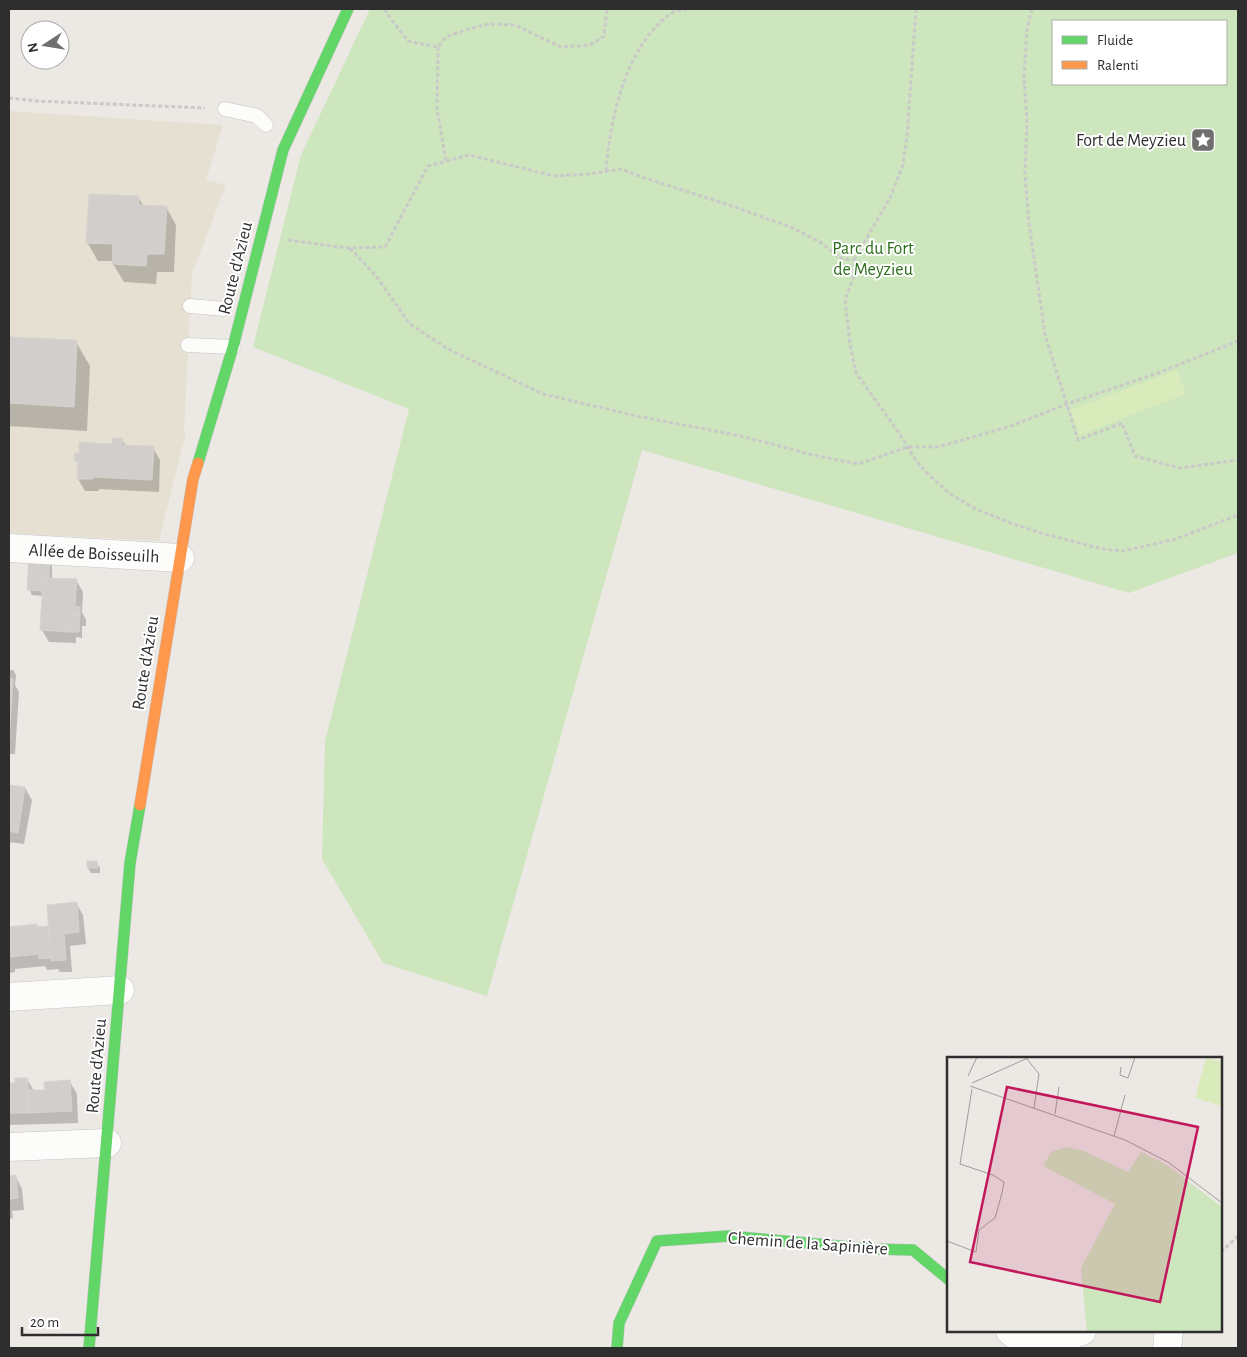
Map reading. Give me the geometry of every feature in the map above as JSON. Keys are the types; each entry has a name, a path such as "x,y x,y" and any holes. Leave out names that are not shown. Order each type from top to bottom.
{"street":[{"name":"Route d'Azieu","path":"89,1348 130,863 193,479 233,348 283,150 348,9"},
{"name":"Allée de Boisseuilh","path":"9,548 180,558"},
{"path":"9,997 120,990"},
{"path":"9,1147 107,1143"},
{"name":"Chemin de la Sapinière","path":"617,1348 619,1323 657,1241 729,1236 872,1249 913,1250 947,1278"},
{"path":"1011,1332 1019,1338 1058,1340 1079,1332"},
{"path":"1167,1348 1169,1332"}],"lane":[{"path":"225,109 257,116 266,125"},
{"path":"190,306 224,309"},
{"path":"188,345 233,348"}],"path":[{"path":"385,9 408,41 438,47"},
{"path":"446,161 437,109 438,47 446,37 489,24 515,25 561,47 590,45 604,36 607,9"},
{"path":"606,171 613,116 631,60 648,36 671,13 688,9"},
{"path":"916,9 907,136 903,165 890,198 854,260 854,276 845,300 850,344 856,373 926,473 950,494 976,509 1041,533 1102,549 1124,551 1176,539 1238,515"},
{"path":"1032,9 1027,29 1024,77 1028,122 1025,173 1028,216 1045,335 1078,440 1122,424 1135,456 1180,468 1238,460"},
{"path":"9,98 37,101 225,109"},
{"path":"261,235 310,245 350,248 385,247 428,166 469,155 554,176 621,169 793,228 820,242 842,259 854,260"},
{"path":"350,248 376,276 410,324 448,349 543,394 636,416 741,436 813,455 858,464 908,447 938,447 1008,427 1067,404 1158,373 1238,341"},
{"path":"1222,1251 1238,1236"}],"shaded area":[{"path":"9,111 223,125 206,180 226,185 192,274 184,430 186,433 159,541 9,533"}],"green space":[{"name":"Parc du Fort de Meyzieu","path":"370,9 1238,9 1238,553 1129,593 642,450 487,996 383,963 322,859 325,741 409,409 253,347 301,155"},
{"path":"1177,370 1186,394 1079,435 1070,410"}],"building":[{"path":"89,194 139,196 139,205 167,206 164,254 147,254 146,266 112,264 113,244 86,243"},
{"path":"9,337 77,340 74,407 9,403"},
{"path":"112,438 123,438 122,445 154,446 152,480 93,477 93,479 77,479 78,461 74,461 75,453 79,453 79,442 112,444"},
{"path":"29,557 50,558 49,578 43,578 42,591 27,590"},
{"path":"43,578 77,579 75,606 80,607 80,614 70,614 69,632 40,630"},
{"path":"70,614 80,614 79,632 69,632"},
{"path":"9,678 13,679 9,742"},
{"path":"9,785 25,787 18,833 9,831"},
{"path":"87,861 97,861 98,868 87,868"},
{"path":"77,902 79,932 64,934 66,960 51,961 47,905"},
{"path":"37,924 37,927 49,926 51,958 39,959 39,954 9,957 9,927"},
{"path":"15,1078 28,1078 28,1113 9,1113 9,1083 15,1083"},
{"path":"70,1080 72,1111 28,1113 28,1090 45,1090 44,1082"},
{"path":"16,1175 18,1198 9,1199 9,1176"}],"traffic: fast":[{"path":"198,463 233,347 283,150 348,9"},
{"path":"89,1348 130,863 140,805"},
{"path":"617,1348 619,1323 657,1241 729,1236 872,1249 913,1250 947,1278"}],"traffic: slow":[{"path":"140,805 193,479 198,463"}],"place":[{"name":"Fort de Meyzieu","path":"1203,140"}]}
